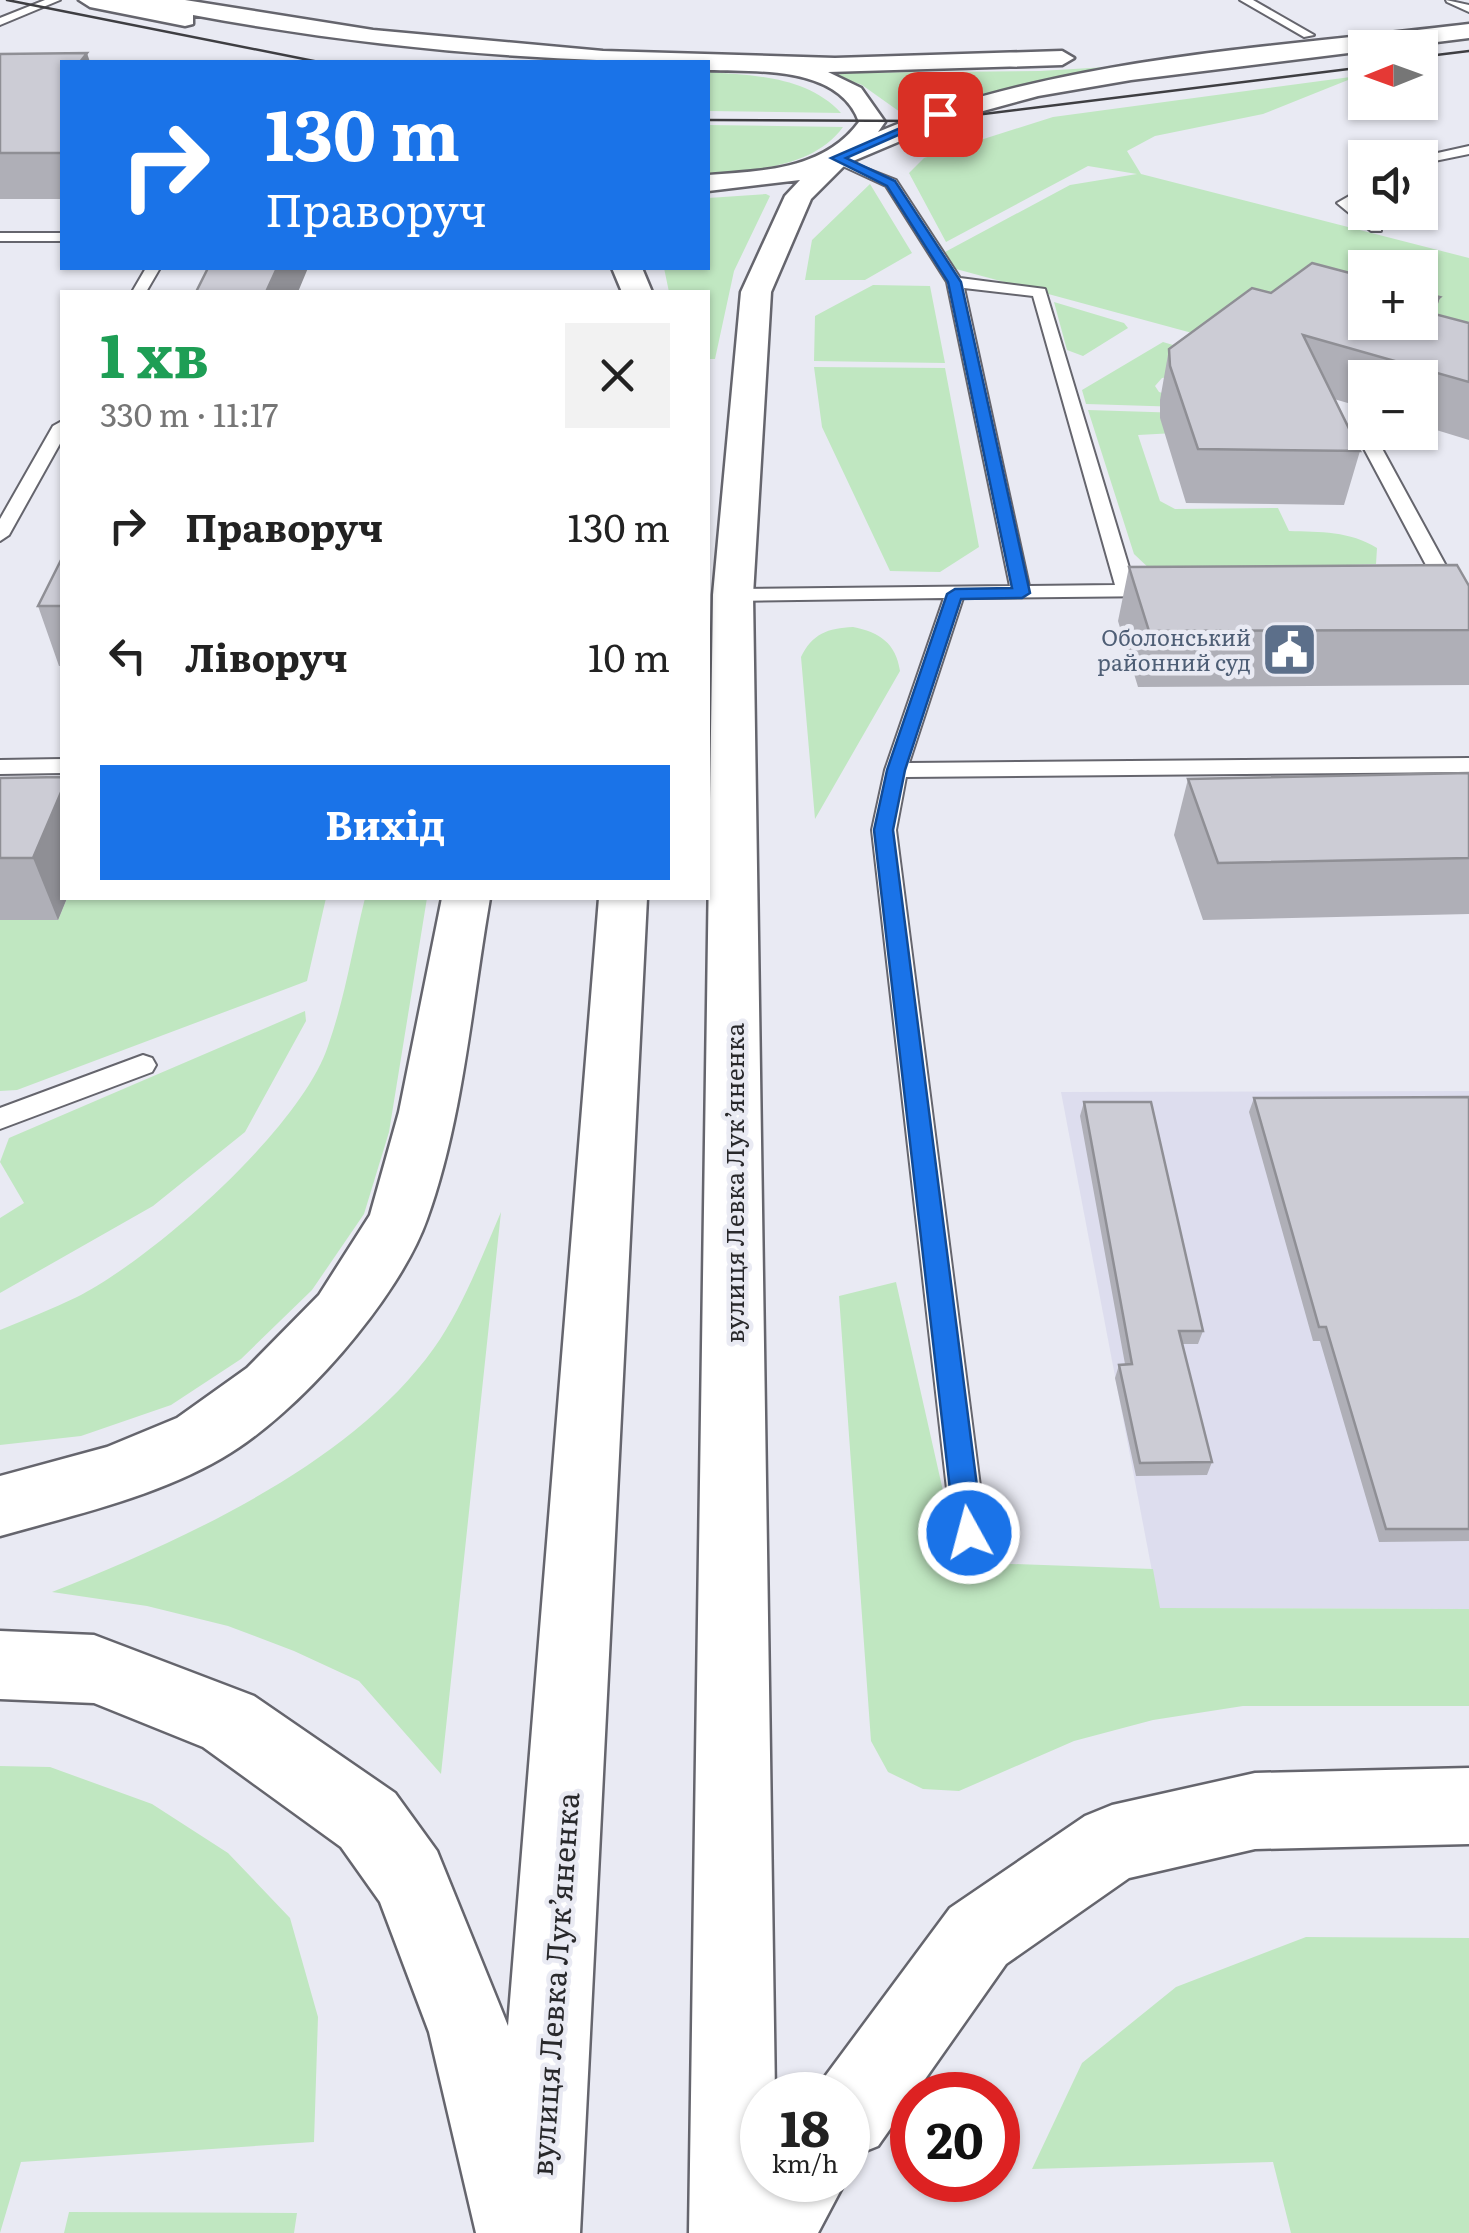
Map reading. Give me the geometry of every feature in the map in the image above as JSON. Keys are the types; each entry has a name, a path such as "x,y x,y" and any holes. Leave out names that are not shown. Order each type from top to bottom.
{"main road":[{"path":"90,0 262,32 481,60"},
{"path":"149,0 476,46 714,60"},
{"path":"710,60 1013,61 1308,35 1469,16"},
{"path":"710,182 795,172 965,106 1036,89 1469,31"},
{"name":"вулиця Левка Лукʼяненка","path":"714,60 803,72 837,84 861,100 872,122 862,141 836,158 799,196 756,292 733,595 733,2233"},
{"path":"0,1506 114,1474 200,1438 268,1387 341,1312 398,1220 426,1112 466,900"},
{"name":"вулиця Левка Лукʼяненка","path":"536,2233 623,900"},
{"path":"0,1665 94,1669 228,1722 368,1820 410,1878 470,2032 520,2233"},
{"path":"870,2086 978,1936 1112,1843 1255,1812 1469,1806"},
{"path":"766,2233 787,2202"}],"lane":[{"path":"0,22 55,0"},
{"path":"1247,0 1308,35"},
{"path":"1451,0 1469,8"},
{"path":"1438,156 1469,150"},
{"path":"836,158 891,183 954,282 1022,593"},
{"path":"0,237 60,237"},
{"path":"954,282 1040,292 1126,590"},
{"path":"0,536 60,430"},
{"path":"1373,450 1437,584 1469,627"},
{"path":"0,498 21,498"},
{"path":"1437,584 1469,584"},
{"path":"733,595 1183,589"},
{"path":"955,594 896,770 884,830 969,1533"},
{"path":"896,770 1469,765"},
{"path":"0,767 60,766"},
{"path":"0,1120 143,1064"}],"shaded area":[{"path":"1469,1091 1469,1609 1159,1608 1061,1092"}],"green space":[{"path":"1173,63 1044,80 922,112 900,112 862,85 828,73 1040,71"},
{"path":"710,72 797,85 828,101 841,113 710,111"},
{"path":"1348,77 1263,114 1155,136 1127,151 1141,174 1438,250 1348,250 1348,340 1438,340 1438,250 1469,258 1469,352 1229,343 956,269 945,252 1070,185 1137,174 1088,166 946,242 909,173 924,158 1053,117"},
{"path":"710,125 843,127 816,151 763,168 710,174"},
{"path":"870,184 912,253 865,280 805,280 812,240"},
{"path":"770,196 734,271 715,359 710,359 710,290 669,290 664,270 710,270 710,198"},
{"path":"873,285 930,286 945,363 814,361 815,316"},
{"path":"1054,302 1124,323 1128,328 1083,356 1067,350"},
{"path":"1163,342 1203,354 1170,377 1162,378 1155,386 1159,392 1214,408 1086,404 1082,390"},
{"path":"814,367 945,368 979,547 940,572 890,571 822,427"},
{"path":"1088,410 1214,414 1212,431 1138,435 1160,501 1175,509 1278,508 1289,531 1356,538 1377,548 1376,564 1153,572 1134,554"},
{"path":"853,627 885,640 895,653 900,671 815,819 801,657 822,634"},
{"path":"66,900 326,900 307,981 17,1090 0,1091 0,920 58,920"},
{"path":"365,900 427,900 389,1132 364,1214 312,1290 241,1359 171,1405 81,1436 0,1445 0,1330 77,1297 109,1278 145,1253 221,1188 257,1151 313,1079 328,1046"},
{"path":"305,1011 306,1021 245,1132 153,1206 0,1293 0,1218 24,1203 0,1162 9,1138"},
{"path":"501,1212 441,1774 359,1681 228,1626 147,1606 52,1592 208,1523 311,1463 357,1428 399,1390 434,1348 463,1299"},
{"path":"896,1282 959,1562 1153,1569 1160,1608 1469,1609 1469,1706 1243,1706 1153,1720 1074,1741 959,1791 923,1789 888,1772 871,1741 839,1296"},
{"path":"0,1766 50,1767 152,1804 228,1853 290,1918 318,2017 314,2142 21,2162 0,2233"},
{"path":"1306,1937 1469,1938 1469,2233 1291,2233 1273,2162 1032,2169 1082,2063 1176,1987"},
{"path":"69,2212 297,2213 294,2233 64,2233"}],"building":[{"path":"87,53 82,60 60,60 60,153 0,153 0,54"},
{"path":"1312,263 1348,273 1348,340 1438,340 1438,315 1469,323 1469,382 1438,373 1438,360 1391,360 1303,335 1348,427 1348,450 1360,451 1198,449 1170,366 1169,349 1252,288 1271,293"},
{"path":"207,270 276,270 267,290 197,290"},
{"path":"60,562 60,606 38,606"},
{"path":"1457,565 1469,586 1469,630 1149,631 1129,567"},
{"path":"1469,773 1469,858 1218,863 1188,779"},
{"path":"60,777 60,795 33,858 0,858 0,778"},
{"path":"1469,1097 1469,1529 1386,1529 1326,1327 1319,1327 1254,1098"},
{"path":"1084,1102 1151,1102 1203,1331 1179,1331 1212,1462 1140,1463 1119,1365 1132,1364"}],"tram line":[{"path":"7,0 309,60"},
{"path":"1438,55 1469,51"},
{"path":"710,120 927,121 1348,69"}],"place":[{"name":"Оболонський районний суд","path":"1290,649"}],"route":[{"path":"940,114 836,158 891,183 954,282 1022,593 955,594 896,770 884,830 969,1533"}]}
